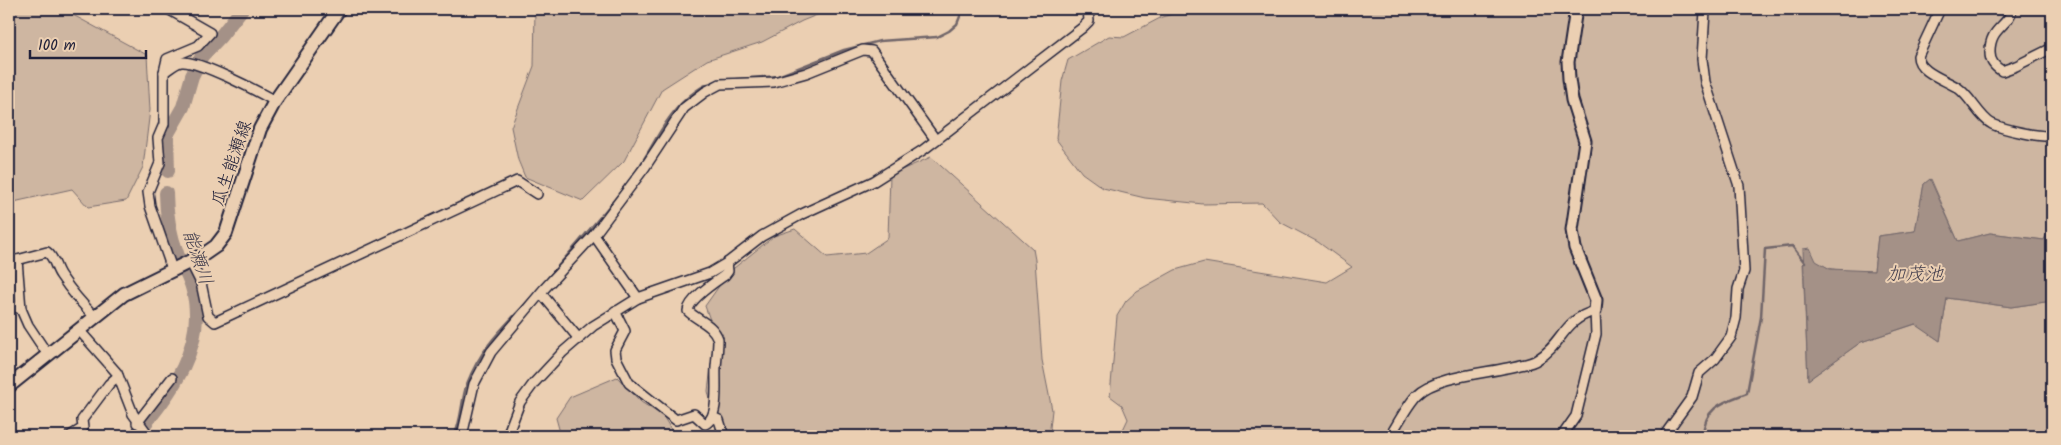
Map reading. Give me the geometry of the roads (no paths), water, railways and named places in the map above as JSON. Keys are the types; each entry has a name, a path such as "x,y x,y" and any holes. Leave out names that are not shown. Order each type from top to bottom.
{"main road":[{"name":"瓜生能瀬線","path":"9,386 134,287 190,261 216,246 226,233 260,129 275,101 339,9"}],"street":[{"path":"168,9 210,33 198,46 167,59 164,72 164,124 158,138 160,163 148,192 150,206 172,269"},
{"path":"507,436 520,402 534,383 563,352 593,326 638,298 710,273 727,263 762,236 794,218 874,182 923,150 1082,28 1089,21 1088,9"},
{"path":"1562,436 1576,416 1596,334 1596,300 1575,248 1572,230 1585,141 1572,100 1568,62 1576,9"},
{"path":"1940,9 1918,56 1919,64 1926,70 1962,90 1991,123 2041,136 2052,136"},
{"path":"2012,9 2007,20 1998,28 1990,40 1990,56 1995,67 2002,71 2009,69 2052,48"},
{"path":"1664,436 1692,397 1699,373 1716,359 1731,337 1736,318 1738,289 1744,271 1740,186 1705,82 1702,59 1705,11"},
{"path":"462,436 474,384 491,352 594,235 645,167 684,108 705,92 720,84 774,82 806,73 863,50 872,51 935,139"},
{"path":"164,72 178,62 192,62 245,84 275,101"},
{"path":"190,261 201,283 208,316 215,322 517,181 537,194"},
{"path":"594,235 638,298"},
{"path":"48,355 28,325 21,309 13,260 47,252 52,255 60,276 76,298 95,317"},
{"path":"615,311 625,331 615,350 616,358 629,383 676,420 694,414 705,424 708,423 712,417 716,399 718,339 716,332 709,325 692,315 688,311 688,307 694,299 725,275 728,270 727,263"},
{"path":"541,294 579,339"},
{"path":"9,305 21,309"},
{"path":"1390,436 1417,395 1428,387 1447,380 1537,360 1550,349 1563,331 1575,320 1595,311"},
{"path":"79,330 118,376 137,423 149,436"},
{"path":"70,436 83,428 82,420 109,384 118,376"},
{"path":"137,423 172,378"},
{"path":"712,417 719,420 724,436"}],"water":[{"name":"加茂池","path":"1930,179 1958,241 1990,233 2044,240 2052,224 2052,301 2011,307 1947,298 1940,341 1915,324 1861,342 1808,380 1803,249 1810,248 1816,261 1830,269 1874,271 1878,236 1915,231 1924,184"}],"waterway":[{"name":"能瀬川","path":"168,171 167,135 183,107 192,76 202,56 242,9"},
{"path":"725,80 778,76 844,50 880,41 937,37 949,31 957,24 963,9"},
{"path":"544,283 626,185 675,110 698,89 717,81"},
{"name":"能瀬川","path":"135,436 173,386 191,349 195,329 196,308 192,287 173,240 168,217 166,193"},
{"path":"1703,436 1707,418 1716,407 1730,399 1747,393 1761,317 1765,249 1792,246 1805,263"},
{"path":"454,436 459,424 467,384 479,359 493,339 529,300"}]}
